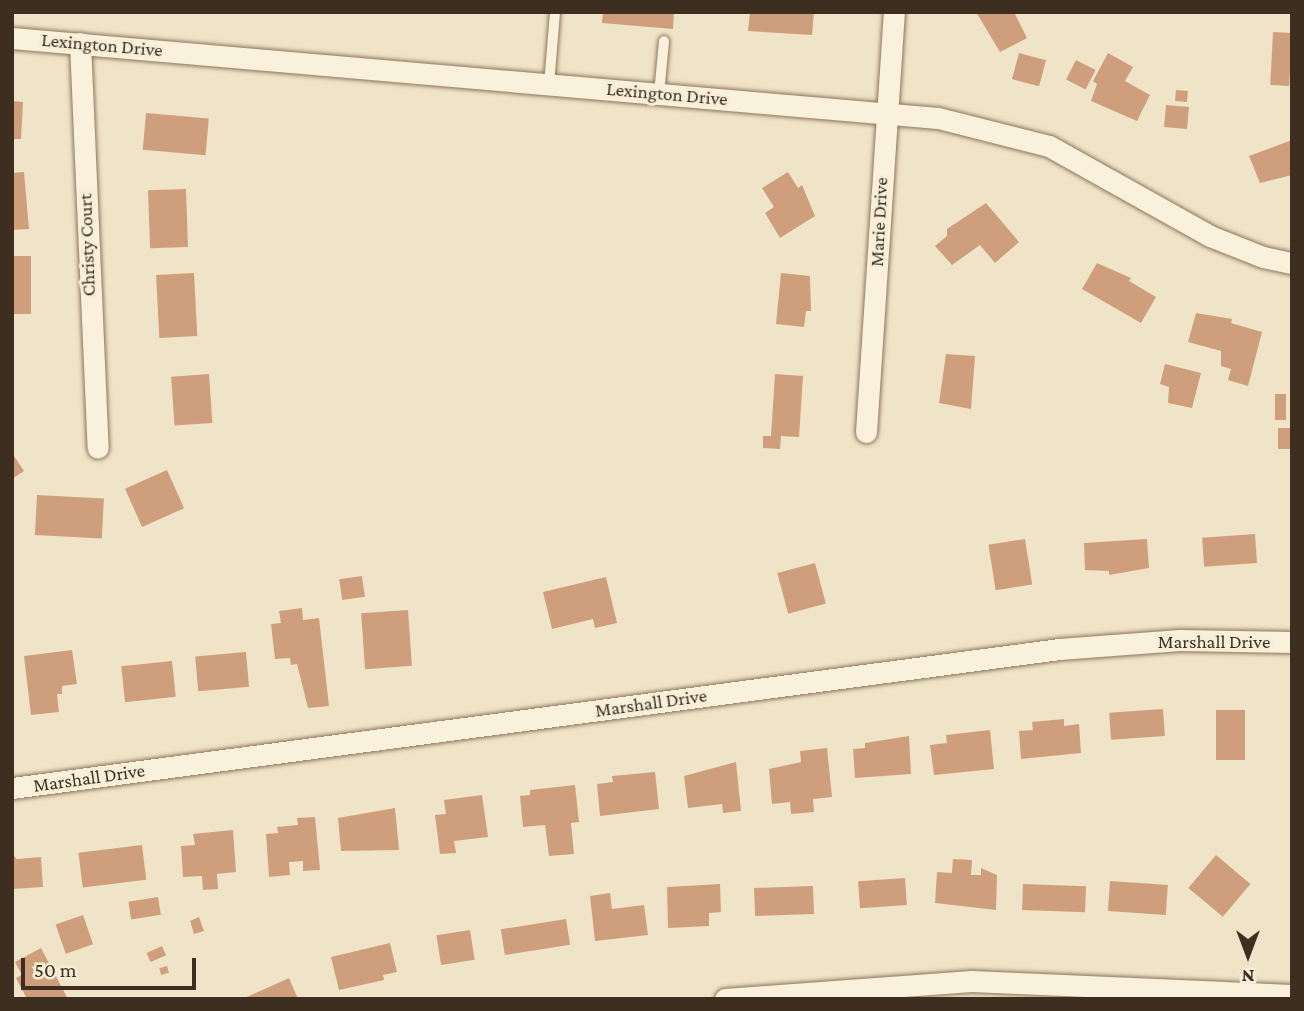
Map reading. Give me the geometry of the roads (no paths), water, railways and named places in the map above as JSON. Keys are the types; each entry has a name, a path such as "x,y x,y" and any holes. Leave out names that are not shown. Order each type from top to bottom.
{"street":[{"name":"Marie Drive","path":"866,432 885,112 894,12"},
{"name":"Lexington Drive","path":"12,38 885,112 982,127 1049,146 1210,236 1263,257 1292,263"},
{"name":"Christy Court","path":"80,43 98,448"},
{"name":"Marshall Drive","path":"12,788 1059,649 1180,640 1292,642"},
{"path":"725,999 1066,982 1292,995"}],"lane":[{"path":"549,85 555,12"},
{"path":"659,94 664,41"}]}
